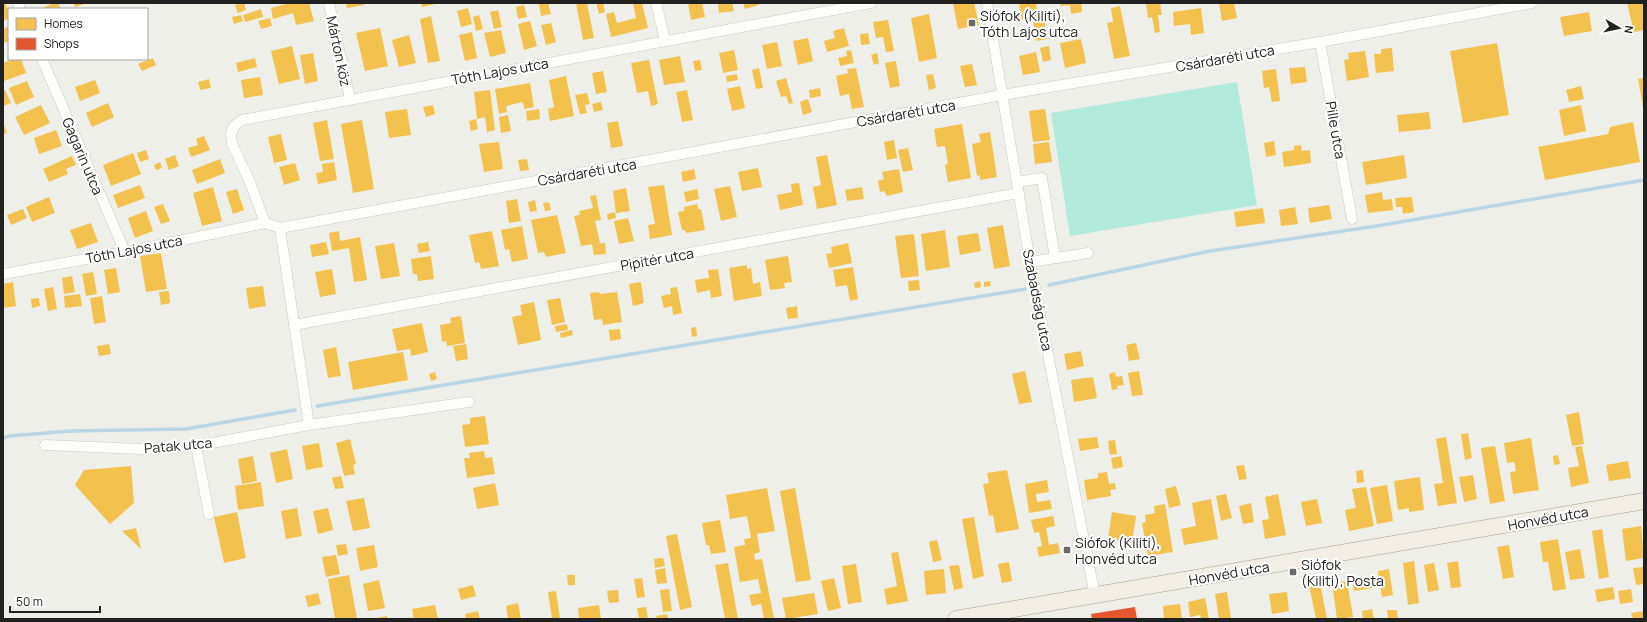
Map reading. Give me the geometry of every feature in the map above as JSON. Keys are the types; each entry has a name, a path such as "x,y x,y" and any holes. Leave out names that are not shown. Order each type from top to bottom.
{"main road":[{"name":"Honvéd utca","path":"956,619 1644,501"}],"street":[{"name":"Márton köz","path":"329,3 350,99"},
{"path":"656,3 665,41"},
{"name":"Tóth Lajos utca","path":"3,274 125,252 265,223 250,182 232,144 231,134 234,126 242,120 254,116 871,3"},
{"name":"Szabadság utca","path":"987,3 1030,262 1095,596"},
{"name":"Csárdaréti utca","path":"280,228 1002,95 1320,42 1532,3"},
{"name":"Pille utca","path":"1320,42 1352,219"},
{"name":"Gagarin utca","path":"42,60 125,252"},
{"path":"1017,182 1042,178 1055,258"},
{"name":"Pipitér utca","path":"294,325 1019,193"},
{"path":"265,223 280,228 309,425"},
{"path":"1030,262 1088,253"},
{"name":"Patak utca","path":"44,445 140,449 196,446 309,425 469,402"},
{"path":"196,446 209,514"}],"green space":[{"path":"1237,82 1257,205 1070,236 1051,113"}],"building: Homes":[{"path":"3,3 5,3 8,10 8,18 3,21"},
{"path":"54,3 58,3 60,8 42,8"},
{"path":"74,3 84,3 84,4 75,7"},
{"path":"244,3 246,10 238,13 235,5"},
{"path":"290,3 309,3 314,21 296,25 293,13 273,19 271,8"},
{"path":"346,3 363,3 364,5 347,8"},
{"path":"421,3 435,3 435,4 422,7"},
{"path":"548,3 551,14 541,16 539,4"},
{"path":"576,3 587,3 594,38 583,40"},
{"path":"596,3 603,3 605,12 599,14"},
{"path":"633,3 642,3 648,28 611,37 606,14 614,12 617,23 636,18"},
{"path":"688,3 702,3 705,17 691,20"},
{"path":"718,3 732,3 734,11 719,13"},
{"path":"743,3 759,3 759,5 745,9"},
{"path":"974,3 979,25 958,29 953,4"},
{"path":"1019,3 1036,3 1038,17 1022,20"},
{"path":"1060,3 1081,3 1082,12 1071,14 1070,5 1061,6"},
{"path":"1160,3 1162,15 1158,15 1160,32 1155,33 1152,17 1148,18 1146,4"},
{"path":"1219,3 1234,3 1237,18 1222,21"},
{"path":"1627,3 1644,3 1644,30 1634,32"},
{"path":"524,5 527,17 518,19 516,7"},
{"path":"1120,6 1130,56 1114,59 1107,23 1113,22 1111,8"},
{"path":"468,8 472,24 461,27 457,11"},
{"path":"1201,8 1204,33 1191,35 1190,24 1174,26 1173,12"},
{"path":"261,9 263,17 245,22 243,15"},
{"path":"498,10 502,27 494,29 490,12"},
{"path":"1589,12 1592,31 1564,36 1560,17"},
{"path":"929,14 937,58 919,62 911,18"},
{"path":"241,15 243,21 234,24 232,17"},
{"path":"479,15 483,29 476,31 473,17"},
{"path":"431,16 440,61 428,63 420,19"},
{"path":"270,18 272,26 261,29 258,21"},
{"path":"1044,18 1047,39 1036,41 1033,20"},
{"path":"888,20 894,51 886,52 883,37 876,38 873,22"},
{"path":"530,21 537,46 524,50 518,24"},
{"path":"551,23 556,42 546,45 541,25"},
{"path":"8,26 8,41 3,43 3,29"},
{"path":"380,28 388,66 365,71 356,33"},
{"path":"844,28 849,46 827,52 824,41 835,38 833,31"},
{"path":"501,30 506,53 490,57 484,33"},
{"path":"472,32 477,58 465,61 459,35"},
{"path":"868,33 870,44 861,45 860,34"},
{"path":"409,35 416,63 399,67 392,40"},
{"path":"808,38 813,61 798,65 793,41"},
{"path":"1081,39 1086,63 1065,68 1060,43"},
{"path":"777,42 782,66 767,69 762,45"},
{"path":"1497,43 1509,115 1463,123 1450,51"},
{"path":"292,46 300,79 279,84 271,51"},
{"path":"1049,46 1051,60 1043,62 1040,48"},
{"path":"1392,48 1394,71 1376,73 1374,54 1381,54 1381,49"},
{"path":"734,50 738,70 723,73 719,53"},
{"path":"851,50 854,63 840,66 838,58 847,56 846,51"},
{"path":"1365,51 1369,77 1347,81 1344,60 1349,59 1348,53"},
{"path":"1036,52 1040,72 1023,75 1019,56"},
{"path":"313,53 318,81 305,84 300,55"},
{"path":"877,53 879,63 874,65 871,55"},
{"path":"680,56 685,82 664,85 659,60"},
{"path":"153,58 156,65 142,71 138,64"},
{"path":"255,58 257,67 238,72 236,63"},
{"path":"12,60 21,60 26,73 4,81 3,63"},
{"path":"649,60 658,104 651,106 648,91 637,93 631,63"},
{"path":"700,60 702,70 695,71 693,61"},
{"path":"896,61 900,86 890,88 885,63"},
{"path":"972,64 977,85 965,87 960,66"},
{"path":"1305,67 1307,82 1291,84 1289,68"},
{"path":"759,68 763,88 756,89 752,70"},
{"path":"856,68 864,107 852,109 849,94 840,96 836,76 848,73 847,69"},
{"path":"1276,69 1280,101 1272,102 1269,87 1264,88 1262,71"},
{"path":"603,71 607,92 596,94 592,73"},
{"path":"737,74 738,80 727,82 726,76"},
{"path":"933,74 936,88 929,90 926,75"},
{"path":"566,76 574,116 550,121 548,109 554,107 549,80"},
{"path":"260,77 263,95 244,98 241,80"},
{"path":"786,78 793,103 789,104 786,96 781,97 776,81"},
{"path":"1644,78 1644,107 1643,107 1638,79"},
{"path":"209,79 211,88 200,90 198,82"},
{"path":"95,80 100,93 80,101 75,87"},
{"path":"27,81 34,97 16,105 9,88"},
{"path":"530,83 534,107 524,109 523,102 506,106 507,112 499,114 495,89"},
{"path":"740,86 745,108 732,111 727,89"},
{"path":"1581,86 1584,99 1569,102 1566,90"},
{"path":"820,88 821,96 810,98 809,90"},
{"path":"5,90 11,103 3,106 3,91"},
{"path":"490,90 495,130 487,132 485,117 477,119 474,92"},
{"path":"687,90 693,120 682,122 676,92"},
{"path":"587,93 590,104 585,105 587,113 580,114 575,95"},
{"path":"808,99 812,112 803,115 800,102"},
{"path":"601,102 603,110 594,112 592,104"},
{"path":"108,103 114,117 92,127 86,113"},
{"path":"41,105 50,123 24,135 15,117"},
{"path":"433,105 435,114 426,117 423,107"},
{"path":"1581,105 1586,131 1564,136 1559,110"},
{"path":"407,109 411,135 389,138 385,112"},
{"path":"539,109 540,119 527,121 526,111"},
{"path":"1045,109 1050,140 1033,142 1029,111"},
{"path":"1429,112 1431,129 1399,132 1397,115"},
{"path":"508,115 511,131 501,133 499,117"},
{"path":"476,119 478,129 471,131 469,121"},
{"path":"327,120 334,159 320,161 313,123"},
{"path":"362,120 374,189 353,193 341,124"},
{"path":"618,121 623,146 611,148 607,123"},
{"path":"3,122 7,133 3,134"},
{"path":"1633,122 1640,162 1545,180 1538,147 1608,134 1610,127"},
{"path":"962,124 971,178 948,182 945,165 948,164 945,146 937,147 934,129"},
{"path":"56,130 62,146 39,154 34,138"},
{"path":"990,132 997,177 980,180 980,175 977,176 972,144 981,142 979,134"},
{"path":"281,134 287,160 274,163 268,137"},
{"path":"204,136 210,150 191,157 188,148 198,145 196,139"},
{"path":"894,140 897,158 887,160 884,142"},
{"path":"1274,141 1276,155 1266,157 1264,143"},
{"path":"499,142 503,169 484,172 479,144"},
{"path":"1049,142 1052,162 1035,164 1033,144"},
{"path":"1301,145 1302,151 1310,150 1311,163 1284,167 1282,152 1294,150 1294,146"},
{"path":"908,148 913,170 903,172 898,150"},
{"path":"146,150 149,159 140,162 137,153"},
{"path":"133,153 141,174 111,186 103,165"},
{"path":"175,155 179,166 169,170 165,159"},
{"path":"827,155 837,205 817,209 813,187 821,185 816,157"},
{"path":"1404,155 1407,178 1366,185 1362,162"},
{"path":"72,156 76,165 66,169 68,174 49,182 43,169"},
{"path":"220,159 225,173 197,184 192,170"},
{"path":"527,159 529,170 520,171 518,160"},
{"path":"160,162 162,168 156,170 154,165"},
{"path":"334,162 337,180 318,184 316,173 323,172 322,164"},
{"path":"295,163 300,180 284,185 279,167"},
{"path":"758,168 762,187 742,191 738,172"},
{"path":"694,169 696,179 683,182 681,172"},
{"path":"899,169 903,192 887,196 884,191 880,192 878,181 884,179 882,172"},
{"path":"799,183 803,205 780,210 777,195 792,192 791,184"},
{"path":"140,185 145,198 118,208 113,195"},
{"path":"664,185 672,235 650,239 648,225 655,224 648,187"},
{"path":"730,186 737,217 721,221 714,189"},
{"path":"213,187 222,221 202,226 193,193"},
{"path":"862,187 864,199 847,201 845,190"},
{"path":"626,188 630,211 616,213 613,191"},
{"path":"237,189 244,210 233,214 226,192"},
{"path":"697,189 699,199 686,202 684,192"},
{"path":"1382,192 1383,200 1392,199 1393,210 1368,213 1365,195"},
{"path":"596,195 601,220 595,221 600,243 581,246 574,216 580,215 579,211 593,208 590,196"},
{"path":"49,197 55,213 32,222 26,207"},
{"path":"1412,197 1414,212 1403,214 1402,207 1396,207 1395,198"},
{"path":"517,199 521,221 509,223 506,201"},
{"path":"535,200 537,211 530,212 528,202"},
{"path":"549,202 551,210 545,211 543,203"},
{"path":"163,204 170,221 161,224 154,207"},
{"path":"697,204 698,209 701,209 705,230 686,233 685,230 682,230 678,212 684,211 684,207"},
{"path":"1329,205 1332,219 1310,223 1308,208"},
{"path":"1295,207 1298,224 1281,226 1279,210"},
{"path":"1263,208 1265,223 1236,227 1234,212"},
{"path":"23,209 27,218 11,225 7,215"},
{"path":"146,211 153,231 135,238 128,218"},
{"path":"615,212 616,218 608,220 607,214"},
{"path":"557,215 566,253 546,257 544,252 538,253 531,220"},
{"path":"628,218 634,241 619,244 614,221"},
{"path":"91,223 98,242 77,249 70,230"},
{"path":"1003,225 1010,266 994,269 987,228"},
{"path":"522,226 528,259 512,262 509,249 505,250 501,230"},
{"path":"945,230 950,267 926,271 921,234"},
{"path":"339,231 340,241 360,237 367,280 354,282 349,248 332,251 329,233"},
{"path":"492,231 499,266 481,269 479,262 475,263 469,235"},
{"path":"978,233 981,251 960,255 957,236"},
{"path":"914,234 919,276 901,278 895,236"},
{"path":"326,242 329,254 312,257 310,245"},
{"path":"428,242 430,251 419,253 417,244"},
{"path":"394,243 400,276 381,279 375,246"},
{"path":"605,243 606,254 594,255 592,244"},
{"path":"848,243 852,263 829,268 826,254 832,253 831,247"},
{"path":"161,253 167,289 146,292 140,256"},
{"path":"431,256 434,279 418,281 417,274 413,274 411,259"},
{"path":"788,256 792,282 784,283 785,288 770,290 765,260"},
{"path":"747,265 747,269 751,268 753,284 760,282 762,296 734,301 729,268"},
{"path":"853,267 858,299 850,301 847,285 836,287 833,270"},
{"path":"116,268 120,292 108,294 104,270"},
{"path":"332,269 336,294 320,297 315,272"},
{"path":"718,269 722,296 711,298 710,290 697,293 695,280 709,278 708,270"},
{"path":"93,272 97,294 86,296 82,274"},
{"path":"72,276 75,292 64,294 62,278"},
{"path":"919,280 920,290 909,291 908,281"},
{"path":"980,281 981,287 975,288 974,283"},
{"path":"990,281 991,286 984,287 984,282"},
{"path":"13,282 16,306 3,308 3,284"},
{"path":"641,282 644,303 633,306 629,284"},
{"path":"263,286 266,306 249,309 246,288"},
{"path":"53,287 57,309 48,311 44,289"},
{"path":"677,287 682,313 673,315 672,306 664,308 661,296 671,294 670,288"},
{"path":"169,291 170,303 161,305 159,292"},
{"path":"599,292 600,294 617,292 622,322 603,325 602,319 594,320 590,293"},
{"path":"80,294 82,306 65,308 64,296"},
{"path":"102,296 106,322 94,324 90,298"},
{"path":"39,298 40,306 32,308 31,299"},
{"path":"560,298 565,322 552,325 547,300"},
{"path":"534,302 541,340 518,345 512,317 522,315 520,305"},
{"path":"797,306 798,318 788,319 786,308"},
{"path":"461,316 465,343 447,346 446,341 442,342 440,325 451,323 450,318"},
{"path":"422,323 428,352 411,356 410,349 397,351 392,329"},
{"path":"567,324 568,330 556,332 555,326"},
{"path":"696,327 697,336 692,337 691,328"},
{"path":"620,329 621,339 610,341 609,330"},
{"path":"572,330 573,335 561,338 560,333"},
{"path":"1136,343 1140,359 1129,361 1126,345"},
{"path":"109,344 111,354 99,356 97,346"},
{"path":"466,344 468,359 456,361 453,346"},
{"path":"336,347 341,376 328,378 323,350"},
{"path":"1081,351 1084,366 1067,370 1064,354"},
{"path":"403,352 408,380 353,390 348,362"},
{"path":"1025,371 1032,402 1019,404 1012,374"},
{"path":"1139,371 1143,395 1132,396 1128,373"},
{"path":"435,372 437,379 431,381 429,374"},
{"path":"1115,372 1116,377 1122,376 1124,385 1117,386 1118,389 1112,390 1109,374"},
{"path":"1093,377 1097,398 1074,402 1071,380"},
{"path":"1579,412 1584,444 1572,446 1566,415"},
{"path":"485,416 489,444 465,447 462,425 470,424 470,418"},
{"path":"1468,433 1472,458 1465,460 1461,434"},
{"path":"1097,437 1099,448 1080,451 1078,439"},
{"path":"1446,437 1457,503 1438,506 1434,484 1443,483 1436,439"},
{"path":"1531,438 1539,490 1513,494 1510,472 1516,471 1514,462 1507,463 1504,443"},
{"path":"350,439 356,464 353,465 355,474 344,476 336,443"},
{"path":"1115,440 1117,454 1110,455 1108,441"},
{"path":"319,443 323,467 306,470 302,446"},
{"path":"1495,446 1505,501 1490,504 1481,448"},
{"path":"1582,446 1589,483 1571,487 1568,468 1579,466 1575,447"},
{"path":"287,449 293,479 276,483 270,453"},
{"path":"484,451 485,458 492,457 495,474 467,478 464,458 470,458 469,453"},
{"path":"1558,455 1560,464 1554,465 1553,456"},
{"path":"253,456 257,481 242,484 238,459"},
{"path":"1121,456 1123,467 1113,469 1111,458"},
{"path":"1628,461 1631,478 1609,481 1606,465"},
{"path":"1244,465 1247,479 1239,480 1236,466"},
{"path":"131,466 134,503 110,524 75,485 84,470"},
{"path":"1007,470 1019,529 996,533 993,515 989,516 983,484 989,483 987,473"},
{"path":"1363,470 1364,482 1357,483 1356,471"},
{"path":"1107,472 1109,484 1115,483 1116,489 1110,490 1111,496 1087,500 1084,480 1098,478 1098,473"},
{"path":"1473,475 1477,499 1464,502 1459,477"},
{"path":"341,476 344,488 335,489 332,478"},
{"path":"1420,477 1424,510 1409,512 1409,508 1398,510 1394,481"},
{"path":"1047,480 1049,492 1036,494 1037,502 1050,500 1052,509 1029,513 1025,484"},
{"path":"261,482 264,506 238,510 235,486"},
{"path":"495,483 499,505 477,509 473,488"},
{"path":"1387,485 1393,521 1377,524 1370,488"},
{"path":"1176,486 1181,505 1169,508 1165,489"},
{"path":"1366,487 1374,526 1349,531 1345,510 1356,508 1352,489"},
{"path":"767,488 775,531 757,534 760,552 754,554 755,560 762,559 774,618 764,619 761,604 752,606 749,595 761,593 758,579 740,582 734,547 745,545 744,539 751,538 747,516 730,519 726,495"},
{"path":"795,488 811,580 796,582 780,491"},
{"path":"1226,494 1232,518 1221,521 1216,496"},
{"path":"1278,494 1286,535 1265,539 1262,520 1269,519 1265,497"},
{"path":"364,498 370,528 353,531 346,501"},
{"path":"1211,499 1218,539 1184,545 1181,529 1196,526 1192,503"},
{"path":"1317,499 1322,523 1306,526 1301,502"},
{"path":"1251,503 1254,522 1243,524 1239,506"},
{"path":"1165,504 1173,552 1148,556 1142,523 1146,522 1145,515 1155,513 1154,506"},
{"path":"297,508 302,536 286,539 281,511"},
{"path":"328,508 333,530 318,534 313,511"},
{"path":"237,512 246,558 224,563 214,517"},
{"path":"1112,512 1136,516 1132,543 1108,540"},
{"path":"1053,516 1055,526 1046,528 1049,545 1058,543 1060,553 1039,557 1037,547 1042,546 1039,532 1034,533 1031,520"},
{"path":"974,517 984,576 973,579 962,519"},
{"path":"720,520 726,552 711,554 709,545 706,545 702,523"},
{"path":"1641,526 1644,558 1626,561 1622,529"},
{"path":"136,528 141,549 122,531"},
{"path":"1602,529 1609,577 1599,579 1592,531"},
{"path":"677,534 692,607 680,610 666,536"},
{"path":"1558,539 1566,589 1553,591 1548,562 1543,562 1540,542"},
{"path":"937,540 942,560 933,562 929,542"},
{"path":"346,544 348,554 338,556 336,545"},
{"path":"374,545 378,567 360,571 356,548"},
{"path":"1509,545 1514,577 1503,579 1497,547"},
{"path":"1580,549 1585,578 1570,580 1565,552"},
{"path":"898,552 908,601 887,605 884,589 897,586 891,553"},
{"path":"336,555 340,574 326,577 322,557"},
{"path":"663,558 665,566 655,568 654,559"},
{"path":"1414,561 1419,603 1408,605 1403,563"},
{"path":"1458,561 1461,587 1451,588 1447,563"},
{"path":"1009,562 1012,581 1002,583 998,564"},
{"path":"728,563 738,619 725,619 715,565"},
{"path":"1434,563 1439,590 1428,592 1424,565"},
{"path":"856,564 862,602 848,604 842,566"},
{"path":"959,565 963,588 954,590 949,566"},
{"path":"1644,567 1644,584 1636,585 1633,568"},
{"path":"665,568 667,583 657,584 655,570"},
{"path":"944,569 946,593 926,595 924,571"},
{"path":"1389,569 1393,595 1382,597 1378,571"},
{"path":"349,575 357,619 335,619 328,579"},
{"path":"567,575 575,575 575,585 568,585"},
{"path":"1371,576 1373,588 1354,591 1352,579"},
{"path":"642,578 645,597 637,598 634,579"},
{"path":"834,578 841,608 828,611 821,581"},
{"path":"379,580 385,608 368,611 363,584"},
{"path":"1347,581 1353,617 1337,619 1332,583"},
{"path":"1320,583 1327,619 1316,619 1309,585"},
{"path":"473,585 476,596 461,600 458,589"},
{"path":"1613,587 1615,599 1597,602 1595,590"},
{"path":"669,589 672,611 663,612 660,590"},
{"path":"1631,589 1633,602 1620,604 1618,591"},
{"path":"618,590 619,602 609,603 607,591"},
{"path":"556,591 560,619 552,619 548,592"},
{"path":"1227,592 1231,619 1219,619 1215,594"},
{"path":"1287,592 1289,611 1272,614 1269,594"},
{"path":"318,593 321,604 308,607 305,596"},
{"path":"814,593 818,614 786,619 782,598"},
{"path":"1205,598 1209,619 1201,619 1200,615 1190,617 1188,602"},
{"path":"518,603 521,619 508,619 506,606"},
{"path":"1180,604 1182,619 1164,619 1163,606"},
{"path":"435,605 438,619 414,619 412,609"},
{"path":"599,605 601,619 579,619 578,608"},
{"path":"646,607 648,619 639,619 637,608"},
{"path":"1372,609 1374,619 1363,619 1362,611"},
{"path":"1387,610 1397,610 1398,619 1388,619"},
{"path":"478,611 480,619 466,619 465,614"},
{"path":"1644,611 1644,619 1633,619 1631,613"},
{"path":"667,614 668,619 657,619 656,616"},
{"path":"387,616 388,619 375,619 375,618"}],"building: Shops":[{"path":"1135,607 1137,619 1092,619 1091,614"}],"waterway":[{"path":"1049,285 1210,251 1383,225 1644,180"},
{"path":"317,406 1025,289"},
{"path":"3,438 9,436 71,431 186,429 295,410"}],"place":[{"name":"Siófok (Kiliti), Tóth Lajos utca","path":"972,23"},
{"name":"Siófok (Kiliti), Honvéd utca","path":"1067,550"},
{"name":"Siófok (Kiliti), Posta","path":"1293,572"}]}
